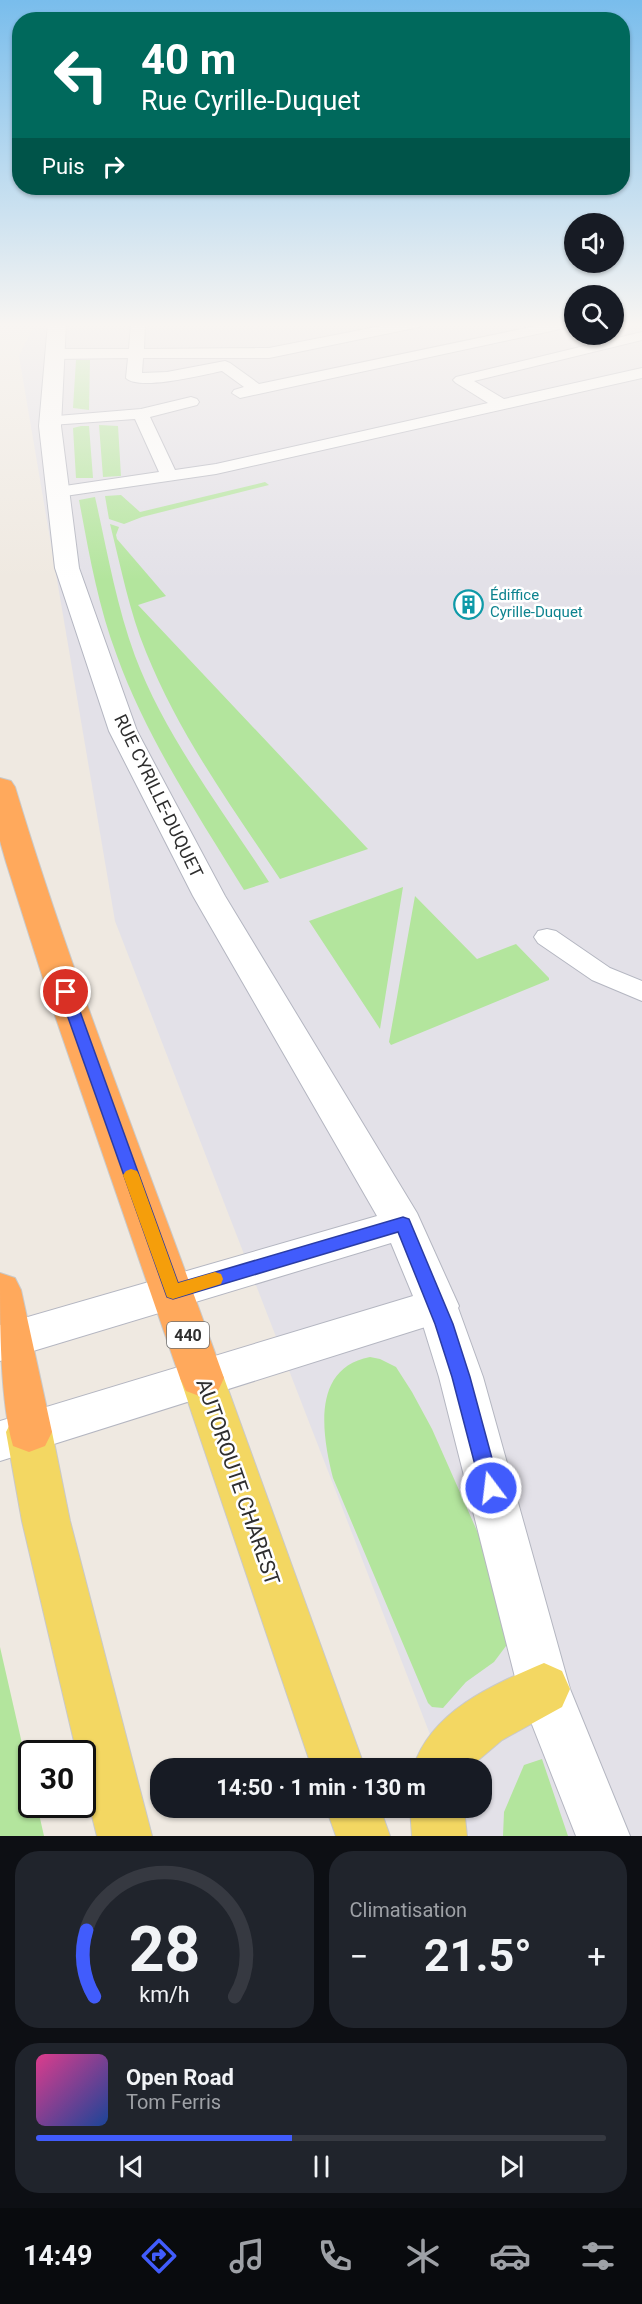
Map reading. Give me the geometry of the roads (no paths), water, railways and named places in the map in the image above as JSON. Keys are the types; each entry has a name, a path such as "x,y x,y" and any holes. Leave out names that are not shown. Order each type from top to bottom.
{"highway":[{"name":"AUTOROUTE CHAREST","path":"0,787 39,916 202,1378"},
{"path":"0,1290 14,1436"}],"main road":[{"name":"AUTOROUTE CHAREST","path":"202,1378 335,1758"},
{"path":"14,1436 46,1521 124,1836"},
{"path":"444,1758 464,1736 518,1701 544,1689"},
{"path":"357,1818 363,1836"},
{"path":"438,1818 440,1836"}],"street":[{"name":"RUE CYRILLE-DUQUET","path":"52,409 67,568 123,731 209,896 403,1224 438,1306 461,1377 544,1689 603,1836"},
{"path":"5,1342 403,1224"},
{"path":"14,1436 438,1306"}],"lane":[{"path":"51,420 141,414 163,409"},
{"path":"58,492 216,469 486,409"},
{"path":"141,414 169,476"},
{"path":"547,937 601,974 642,992"}],"place":[{"name":"Édiffice Cyrille-Duquet","path":"469,604"}]}
